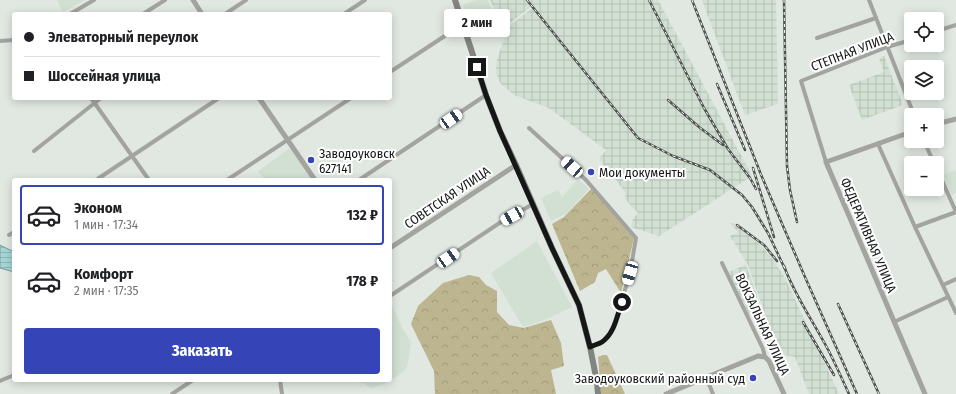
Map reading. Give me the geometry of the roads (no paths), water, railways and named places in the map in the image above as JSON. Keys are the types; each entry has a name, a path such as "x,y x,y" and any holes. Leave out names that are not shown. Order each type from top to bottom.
{"main road":[{"path":"455,0 486,95 500,131 579,305 590,347 598,394"}],"street":[{"path":"73,12 94,0"},
{"path":"146,12 165,0"},
{"path":"193,0 201,12"},
{"path":"229,12 246,0"},
{"path":"347,12 365,0"},
{"path":"869,0 911,108"},
{"path":"817,38 876,18"},
{"path":"392,71 463,24"},
{"path":"944,29 956,25"},
{"path":"0,41 12,40"},
{"name":"СТЕПНАЯ УЛИЦА","path":"801,81 904,42"},
{"name":"ФЕДЕРАТИВНАЯ УЛИЦА","path":"801,81 826,162 925,394"},
{"path":"361,178 486,95"},
{"path":"34,151 98,100"},
{"path":"99,178 216,100"},
{"path":"260,100 314,178"},
{"path":"230,178 348,100"},
{"path":"94,102 147,178"},
{"path":"944,122 956,118"},
{"path":"529,128 586,180 636,238 630,273 615,323 610,333 602,342 590,347"},
{"path":"826,162 904,135"},
{"path":"878,144 956,313"},
{"name":"СОВЕТСКАЯ УЛИЦА","path":"392,247 516,164"},
{"path":"915,227 956,212 944,185"},
{"path":"392,295 501,222 533,204"},
{"name":"ВОКЗАЛЬНАЯ УЛИЦА","path":"722,263 762,346 765,357 769,360 784,394"},
{"path":"943,285 956,279"},
{"path":"894,322 948,297"},
{"path":"666,394 758,356 765,357"},
{"path":"0,381 12,376"},
{"path":"706,377 713,394"},
{"path":"172,394 189,382"},
{"path":"280,382 282,394"}],"water":[{"path":"0,245 12,251 12,271 0,268"}],"railway":[{"path":"527,0 638,138 673,156 710,170 742,195 752,207 768,233 785,269"},
{"path":"649,0 704,108 728,149 750,178 756,189"},
{"path":"692,0 762,177 857,394"},
{"path":"784,0 787,166 790,190 797,222"},
{"path":"717,84 745,150"},
{"path":"668,100 699,127 723,145"},
{"path":"753,168 774,237"},
{"path":"737,225 764,245 777,261"},
{"path":"784,266 849,394"},
{"path":"838,304 879,394"},
{"path":"803,322 834,375"}],"place":[{"name":"Заводоуковск 627141","path":"311,160"},
{"name":"Мои документы","path":"591,172"},
{"name":"Заводоуковский районный суд","path":"753,378"}]}
